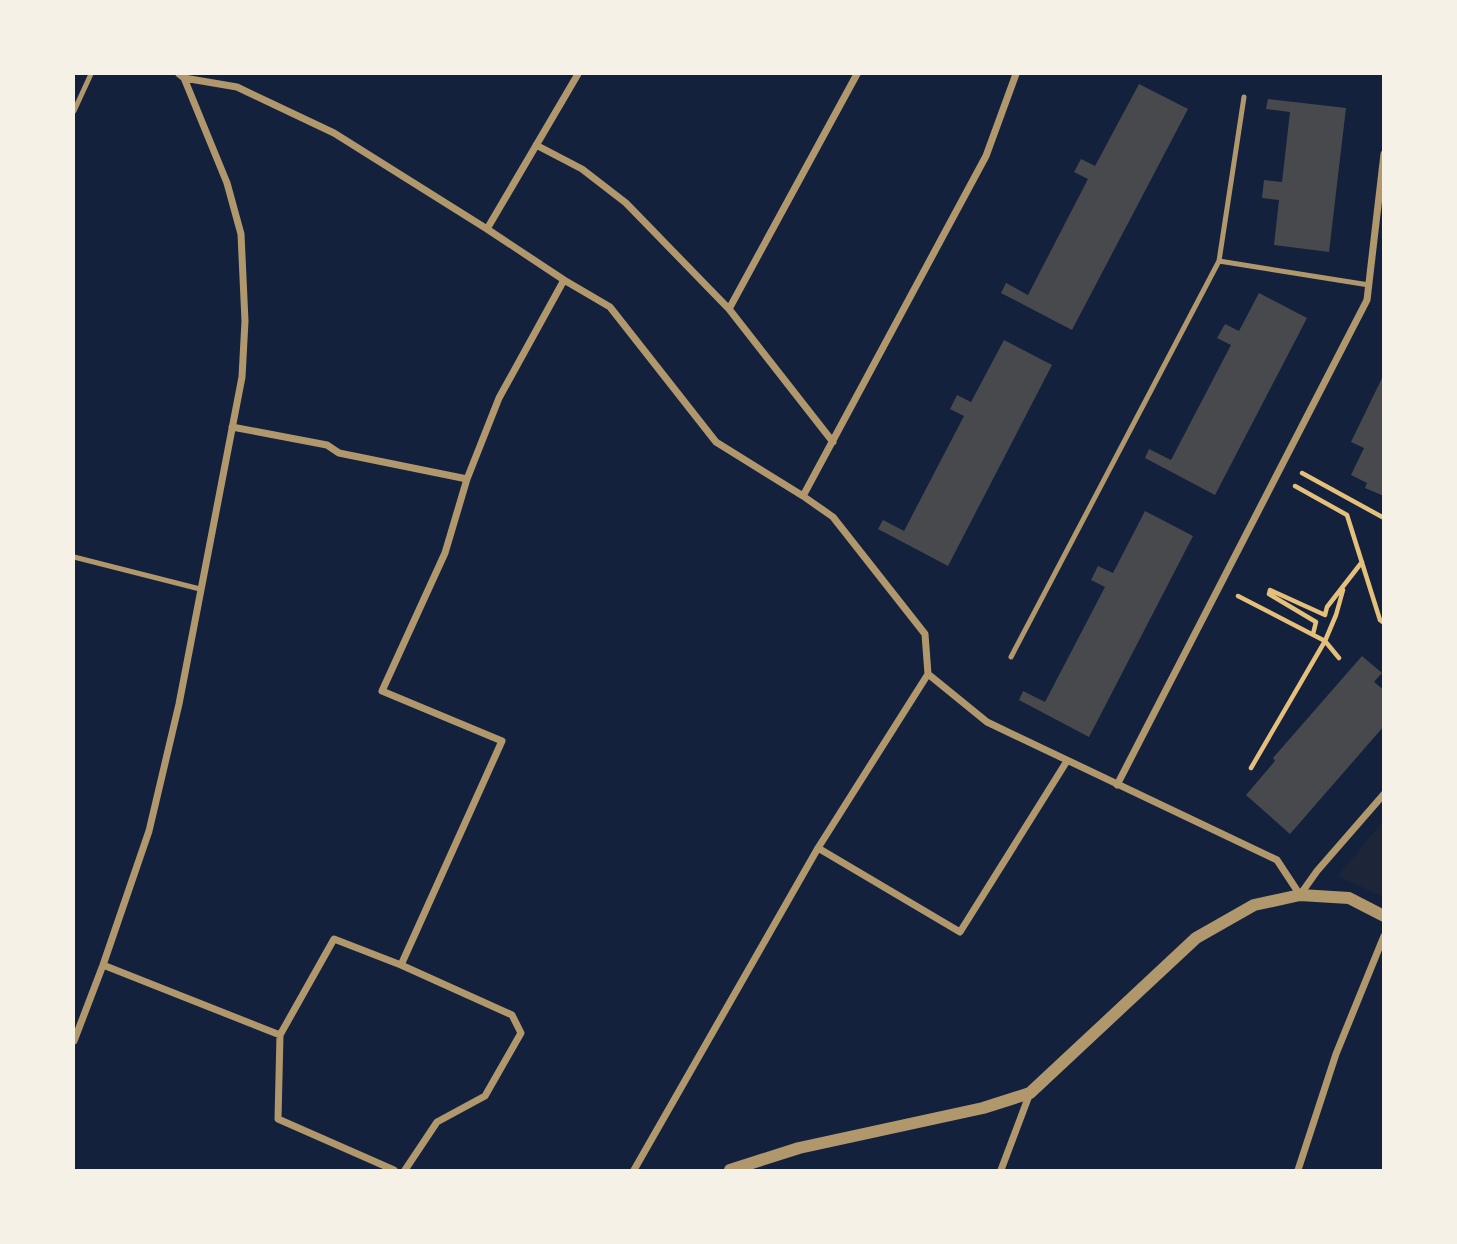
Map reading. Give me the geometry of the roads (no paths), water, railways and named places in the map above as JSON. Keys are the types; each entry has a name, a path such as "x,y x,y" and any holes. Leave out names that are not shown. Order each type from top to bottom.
{"street":[{"path":"487,229 578,74"},
{"path":"729,309 857,74"},
{"path":"803,496 986,156 1016,74"},
{"path":"182,76 237,87 334,133 610,307 716,442 833,517 925,634 928,674 818,848 634,1171"},
{"path":"74,1041 149,831 179,705 242,377 245,321 242,234 227,183 182,76"},
{"path":"536,145 582,169 626,202 729,309 833,442"},
{"path":"1117,785 1367,300 1384,154"},
{"path":"401,965 502,741 382,691 445,553 467,479 499,398 564,280"},
{"path":"232,427 327,444 339,453 467,479"},
{"path":"928,674 987,722 1277,860 1300,895"},
{"path":"818,848 960,932 1067,761"},
{"path":"1300,895 1384,794"},
{"path":"730,1171 799,1147 983,1108 1030,1093 1196,938 1254,905 1300,895 1349,898 1384,916"},
{"path":"1298,1171 1336,1055 1384,936"},
{"path":"394,1171 278,1118 280,1035 334,939 401,965 512,1015 521,1033 485,1096 437,1122 405,1171"},
{"path":"103,965 280,1035"},
{"path":"1001,1171 1030,1093"}],"lane":[{"path":"74,111 91,74"},
{"path":"1011,657 1219,261 1244,97"},
{"path":"1219,261 1369,285"},
{"path":"74,557 200,589"}]}
